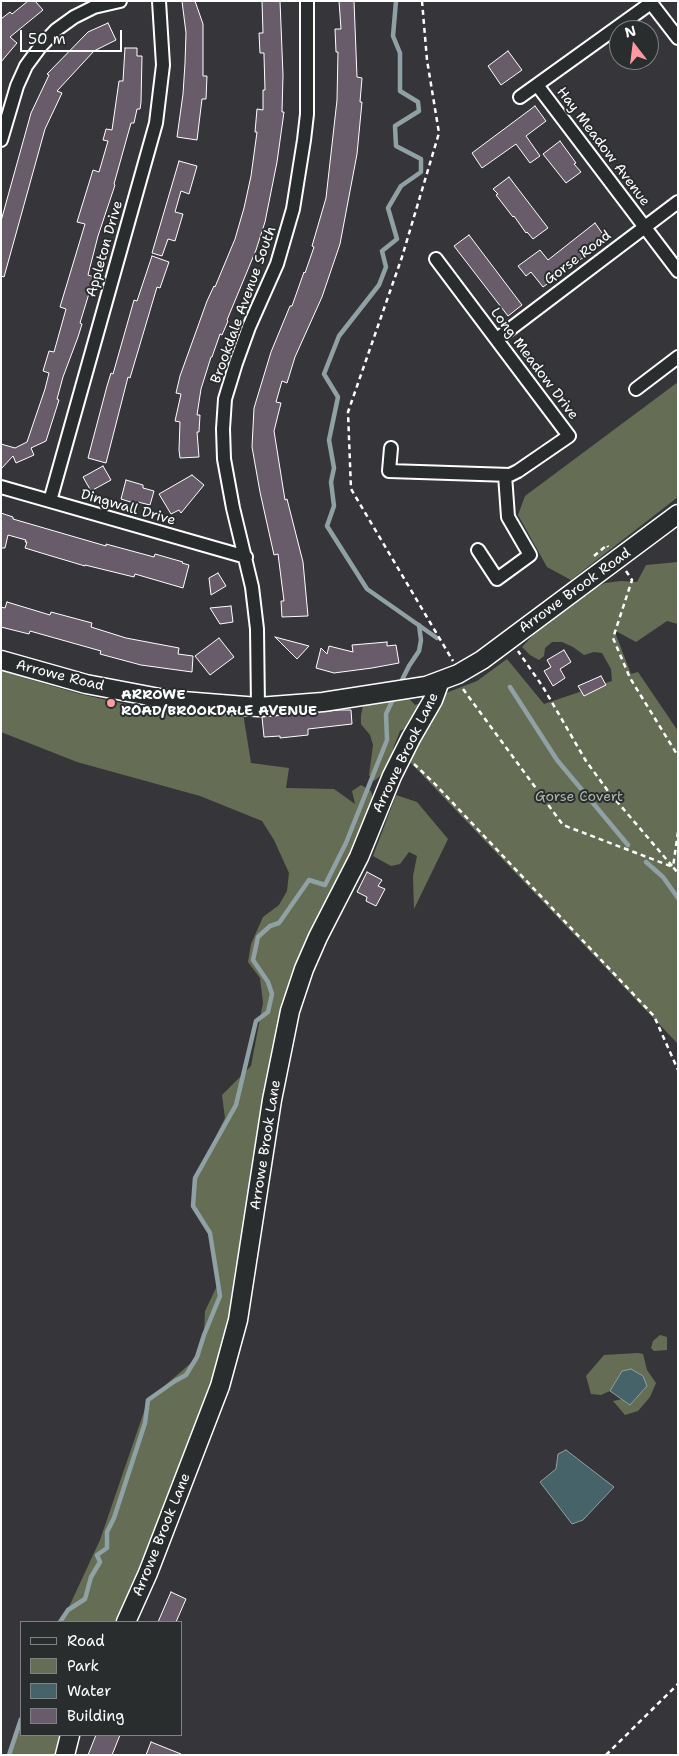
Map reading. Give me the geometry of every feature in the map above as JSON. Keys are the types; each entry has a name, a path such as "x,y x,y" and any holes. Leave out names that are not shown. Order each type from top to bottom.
{"street":[{"path":"1,140 16,86 26,66 40,47 56,30 74,17 94,7 120,1"},
{"name":"Appleton Drive","path":"50,501 156,123 163,65 159,1"},
{"name":"Brookdale Avenue South","path":"258,707 257,629 252,587 233,508 224,459 225,400 249,327 277,264 293,209 307,114 307,1"},
{"path":"520,97 651,3 678,38"},
{"name":"Hay Meadow Avenue","path":"537,85 678,271"},
{"name":"Gorse Road","path":"497,338 678,202"},
{"name":"Long Meadow Drive","path":"390,448 389,471 505,475 518,471 569,436 436,259"},
{"path":"636,389 678,357"},
{"path":"478,550 497,579 530,555 508,517 505,475"},
{"name":"Dingwall Drive","path":"1,487 246,557"},
{"name":"Arrowe Brook Road","path":"472,666 678,514"},
{"name":"Arrowe Road","path":"1,660 86,684 170,700 258,707 323,702 408,690 426,686 449,673 472,666"},
{"name":"Arrowe Brook Lane","path":"126,1621 148,1573 220,1386 238,1320 274,1091 290,1011 304,969 318,937 359,857 392,776 449,673"},
{"path":"64,1755 70,1736"}],"path":[{"path":"422,1 427,60 438,133 402,257 348,412 351,490 449,673 562,825 673,867"},
{"path":"592,557 607,545 632,580 613,638 630,678 678,756"},
{"path":"510,639 543,687 586,761 608,791 678,873"},
{"path":"403,754 434,783 654,1016 678,1070"},
{"path":"673,867 678,832"},
{"path":"606,1755 678,1684"}],"green space":[{"path":"678,382 678,497 571,580 547,567 518,515 525,496"},
{"name":"Gorse Covert","path":"678,562 678,624 667,621 636,642 614,630 631,674 638,672 678,731 678,1044 411,763 406,751 404,729 400,731 394,746 390,764 385,772 374,781 369,775 373,745 370,735 361,724 361,715 363,706 370,702 406,695 415,705 477,681 507,659 544,704 612,681 611,669 602,653 594,652 584,655 562,642 552,642 545,648 544,656 539,660 522,647 534,634 585,593 605,583 637,582 646,565"},
{"path":"1,671 80,694 138,707 209,713 243,713 251,763 289,768 286,788 334,789 355,804 352,791 361,785 371,791 374,801 295,968 282,1016 229,1323 217,1370 166,1510 117,1621 62,1621 100,1540 148,1400 198,1357 204,1335 205,1311 217,1286 210,1233 193,1206 195,1178 225,1118 222,1095 251,1066 263,1003 260,978 248,962 251,944 263,917 279,905 287,891 289,873 274,840 262,821 200,796 77,762 1,732"},
{"path":"396,795 417,802 448,839 414,909 413,876 417,856 409,852 400,864 391,866 373,856"},
{"path":"660,1335 667,1337 667,1350 654,1351 651,1348 653,1341"},
{"path":"643,1354 647,1370 656,1383 650,1397 638,1411 625,1415 613,1401 622,1399 630,1405 647,1386 622,1371 610,1391 601,1395 591,1394 586,1376 604,1355"},
{"path":"20,1721 20,1736 62,1736 56,1755 9,1755"}],"water":[{"path":"631,1369 643,1376 647,1386 630,1405 610,1391 622,1371"},
{"path":"566,1450 614,1487 583,1520 572,1524 540,1482 556,1469 558,1454"}],"building":[{"path":"28,1 35,1 43,10 10,37 17,43 1,62 1,19 10,12 12,14"},
{"path":"182,1 195,1 203,24 203,76 207,76 206,99 202,99 197,140 177,137 185,63 186,33"},
{"path":"262,1 280,1 283,75 282,112 284,112 277,162 265,222 256,250 222,335 220,334 201,389 197,415 200,415 199,432 197,432 199,457 180,458 180,422 175,421 181,394 176,393 180,376 207,301 215,287 235,239 251,176 257,132 255,132 257,109 263,110 263,90 265,90 264,53 260,53 259,33 263,33"},
{"path":"339,1 354,1 357,77 362,78 360,102 362,102 357,154 340,244 322,297 295,357 287,383 282,381 276,402 281,403 274,431 285,500 287,499 303,562 308,616 282,617 281,601 284,601 278,554 274,555 252,447 254,408 271,352 290,306 292,306 314,247 312,246 326,198 337,100 338,52 336,52 335,29 341,29"},
{"path":"108,23 116,40 94,51 57,91 62,93 45,129 4,277 1,276 1,221 31,113 49,75 47,74 88,32"},
{"path":"125,48 137,48 137,56 142,56 140,109 137,109 134,123 131,123 115,185 98,236 88,275 94,277 80,323 82,324 63,377 57,399 59,400 46,441 31,448 34,455 16,463 13,456 1,469 1,444 15,448 27,442 45,389 49,373 43,371 49,351 54,352 66,309 60,307 85,224 77,222 93,170 99,172 108,141 103,140 106,129 112,130 119,81 123,81"},
{"path":"508,51 522,70 501,85 488,66"},
{"path":"535,106 546,121 526,136 540,156 530,163 516,144 482,168 472,153"},
{"path":"560,141 581,172 566,183 543,154"},
{"path":"179,161 197,166 189,194 181,191 175,212 183,214 175,241 168,239 162,256 152,253"},
{"path":"509,177 548,228 533,239 513,217 493,189"},
{"path":"595,223 607,240 543,287 531,272 526,276 518,266 540,250 548,260"},
{"path":"469,235 522,305 508,316 454,246"},
{"path":"152,256 169,262 160,288 157,287 130,378 128,377 106,463 88,458 107,386 111,373 113,374 134,300 137,301"},
{"path":"103,466 111,480 91,491 83,477"},
{"path":"192,475 204,485 181,513 179,510 171,514 159,494"},
{"path":"126,480 143,485 143,488 154,491 150,505 138,502 137,504 121,499"},
{"path":"1,513 13,517 13,519 106,546 106,544 154,557 155,554 183,562 189,565 183,588 135,574 134,577 48,555 25,548 26,540 8,535 5,548 1,548"},
{"path":"218,573 226,586 211,595 209,578"},
{"path":"7,602 50,615 51,612 92,623 91,627 126,638 179,648 178,654 193,656 192,672 141,665 100,654 101,651 30,631 29,634 1,627 1,607 5,608"},
{"path":"231,606 233,622 220,624 210,608"},
{"path":"275,637 309,646 297,659"},
{"path":"219,638 234,657 210,675 195,656"},
{"path":"387,642 387,646 396,645 399,663 334,673 316,668 321,648 327,654 329,646 353,652 352,645"},
{"path":"564,650 571,662 560,669 565,678 553,686 544,671 551,667 547,660"},
{"path":"601,676 606,685 584,696 578,686"},
{"path":"351,710 352,724 308,729 308,735 280,738 280,736 264,737 262,717"},
{"path":"367,872 382,880 378,886 385,889 376,906 366,901 367,897 357,892"},
{"path":"171,1592 186,1599 176,1621 158,1621"},
{"path":"96,1736 120,1736 112,1755 88,1755"},
{"path":"151,1742 181,1754 181,1755 146,1755"}],"waterway":[{"path":"396,1 393,36 400,53 400,91 418,102 419,111 395,126 396,146 421,159 421,172 401,186 388,208 397,239 382,251 386,267 379,285 339,336 324,374 338,397 329,440 334,468 331,482 334,506 327,526 367,589 437,638"},
{"path":"399,686 419,651 421,640 419,625"},
{"path":"510,687 557,760 628,845"},
{"path":"61,1621 68,1610 85,1599 91,1577 100,1562 97,1555 107,1548 107,1532 114,1518 145,1423 148,1400 186,1375 197,1357 220,1296 210,1233 193,1206 195,1178 236,1105 256,1021 268,1012 272,994 268,982 253,960 258,937 270,926 279,923 309,880 325,885 346,843 387,740 386,714 395,695"},
{"path":"646,862 663,877 678,898"},
{"path":"9,1755 20,1722"}],"place":[{"name":"ARROWE ROAD/BROOKDALE AVENUE","path":"111,703"}]}
